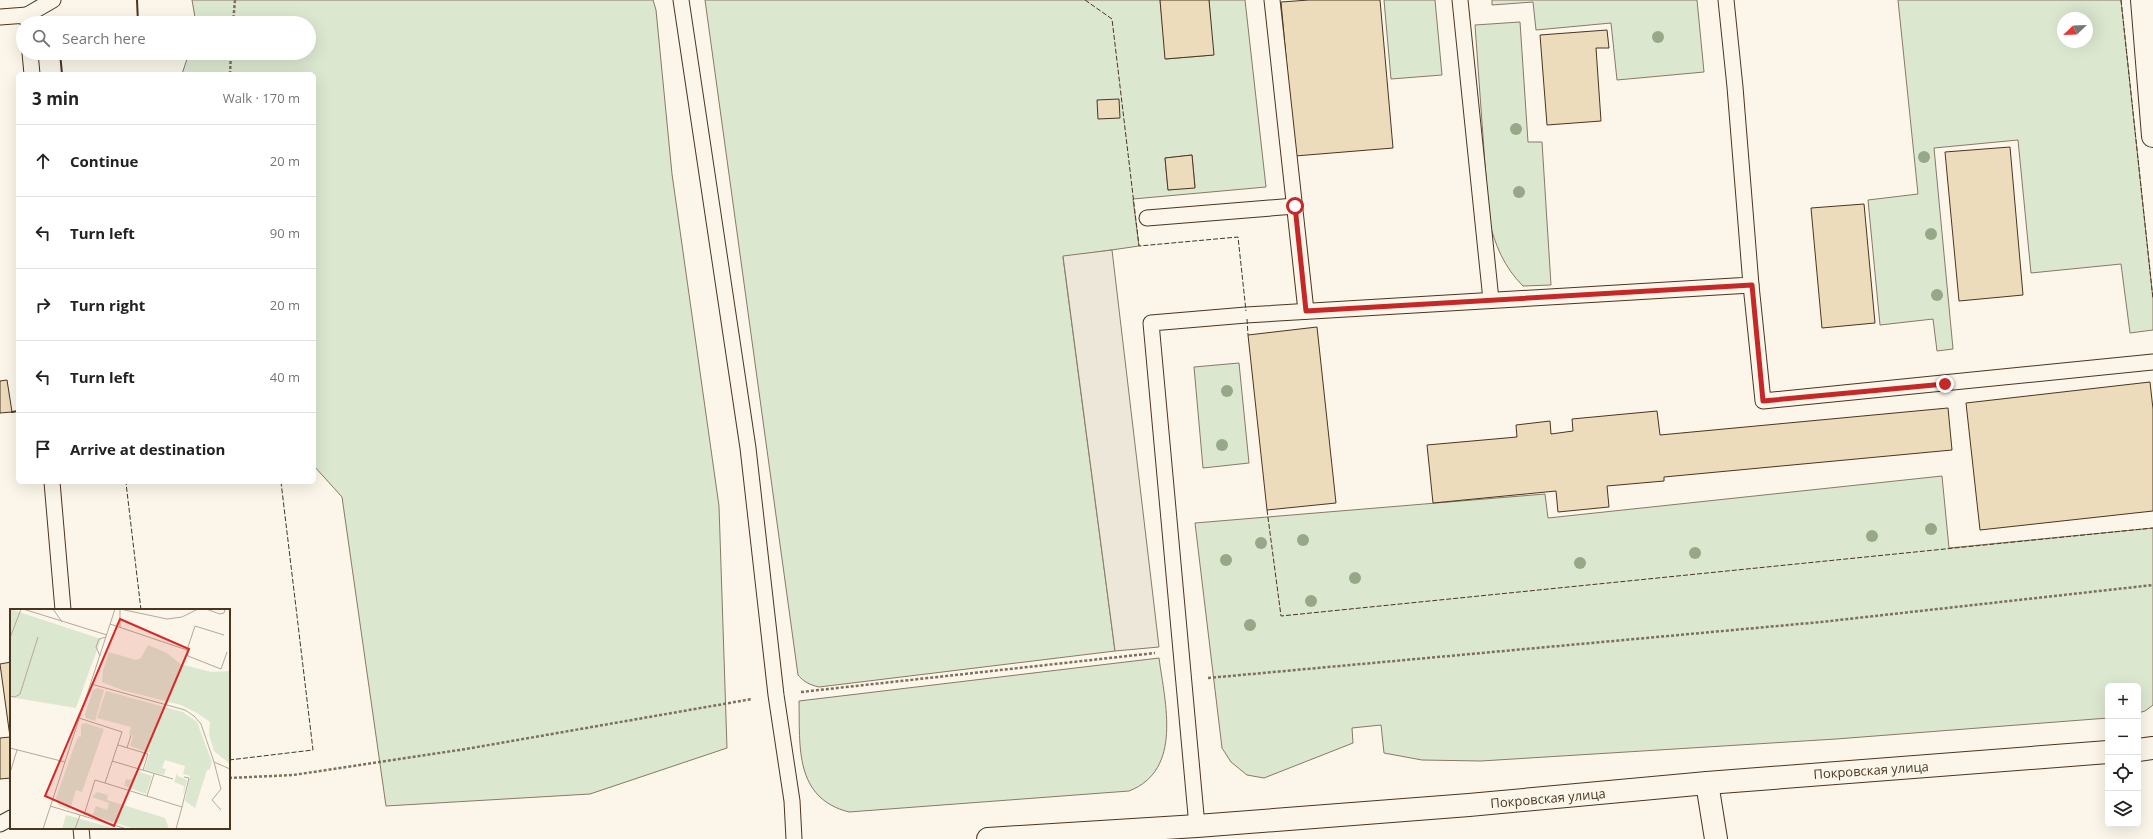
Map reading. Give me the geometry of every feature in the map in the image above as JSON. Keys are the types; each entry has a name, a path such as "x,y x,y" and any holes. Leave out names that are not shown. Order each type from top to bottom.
{"main road":[{"path":"2142,0 2153,136"},
{"path":"2141,750 2153,748"},
{"name":"Покровская улица","path":"988,839 1197,826 1470,805 1707,783 2105,752"},
{"path":"1707,783 1716,839"}],"lane":[{"path":"31,16 54,0"},
{"path":"681,0 748,448 776,695 792,801 794,839"},
{"path":"1272,0 1306,311"},
{"path":"1460,0 1492,300"},
{"path":"1726,0 1763,401 2153,362"},
{"path":"0,17 16,18"},
{"path":"31,60 32,72"},
{"path":"1147,218 1295,206"},
{"path":"1197,826 1151,323 1306,311 1752,285"},
{"path":"52,484 63,609"},
{"path":"0,824 10,819"},
{"path":"81,829 82,839"}],"path":[{"path":"234,16 235,0"},
{"path":"230,72 231,60"},
{"path":"1184,680 1821,622 2153,585"},
{"path":"230,778 293,775 466,749 776,695 1181,650"}],"green space":[{"path":"192,0 653,0 656,10 672,174 719,506 727,748 590,794 386,806 342,497 316,468 316,72 183,72 187,60 316,60 316,16 195,16"},
{"path":"705,0 1160,0 1166,59 1213,55 1209,0 1245,0 1266,187 1133,199 1139,246 1063,257 1115,651 819,687 807,683 798,675","holes":["1192,155 1195,187 1168,190 1165,158"]},
{"path":"1384,0 1435,0 1442,75 1391,79"},
{"path":"1492,0 1697,0 1704,72 1617,80 1611,23 1536,30 1533,2 1492,5"},
{"path":"1898,0 2121,0 2153,299 2153,330 2130,333 2121,264 2031,273 2018,140 1934,148 1953,349 1937,351 1933,319 1880,325 1868,200 1918,194"},
{"path":"1520,22 1528,142 1542,142 1551,285 1523,286 1516,279 1501,255 1489,220 1475,25"},
{"path":"1239,363 1249,463 1203,468 1194,367"},
{"path":"1942,476 1949,548 2153,528 2153,705 2141,712 2141,683 2105,683 2105,718 1836,739 1481,761 1422,760 1384,753 1381,725 1352,728 1353,743 1264,778 1247,775 1231,762 1222,748 1195,523 1545,494 1548,518"},
{"path":"1159,658 1166,714 1164,752 1157,768 1146,781 1129,791 849,812 831,805 818,795 809,783 804,768 801,752 799,701"}],"shaded area":[{"path":"1112,250 1159,647 1115,651 1063,256"}],"building":[{"path":"1160,0 1209,0 1214,55 1165,59"},
{"path":"1309,0 1380,0 1393,148 1295,156 1281,2"},
{"path":"1607,30 1609,48 1596,48 1601,121 1547,125 1540,35"},
{"path":"1119,99 1120,118 1098,119 1097,100"},
{"path":"2010,147 2023,295 1959,301 1945,152"},
{"path":"1192,155 1195,188 1168,190 1165,158"},
{"path":"1864,204 1875,323 1822,328 1811,208"},
{"path":"1317,327 1336,503 1267,510 1248,335"},
{"path":"7,380 12,412 0,413 0,381"},
{"path":"2150,382 2153,409 2153,511 1980,530 1966,403"},
{"path":"1948,408 1952,450 1664,477 1664,481 1607,486 1609,507 1558,512 1556,491 1433,503 1427,445 1517,437 1516,425 1550,421 1551,434 1573,431 1572,419 1657,411 1660,435"},
{"path":"10,662 10,737 0,664"},
{"path":"10,737 10,778 0,779 0,738"}],"fence":[{"path":"1085,0 1112,19 1139,246 1238,237 1246,311"},
{"path":"2121,0 2153,299"},
{"path":"1247,319 1248,335"},
{"path":"126,484 141,609"},
{"path":"230,760 313,750 281,484"},
{"path":"1267,510 1281,616 2153,528"}],"wall":[{"path":"137,0 138,16"},
{"path":"61,60 62,72"},
{"path":"12,412 16,411"}],"route":[{"path":"1295,206 1306,311 1752,285 1763,401 1945,384"}]}
